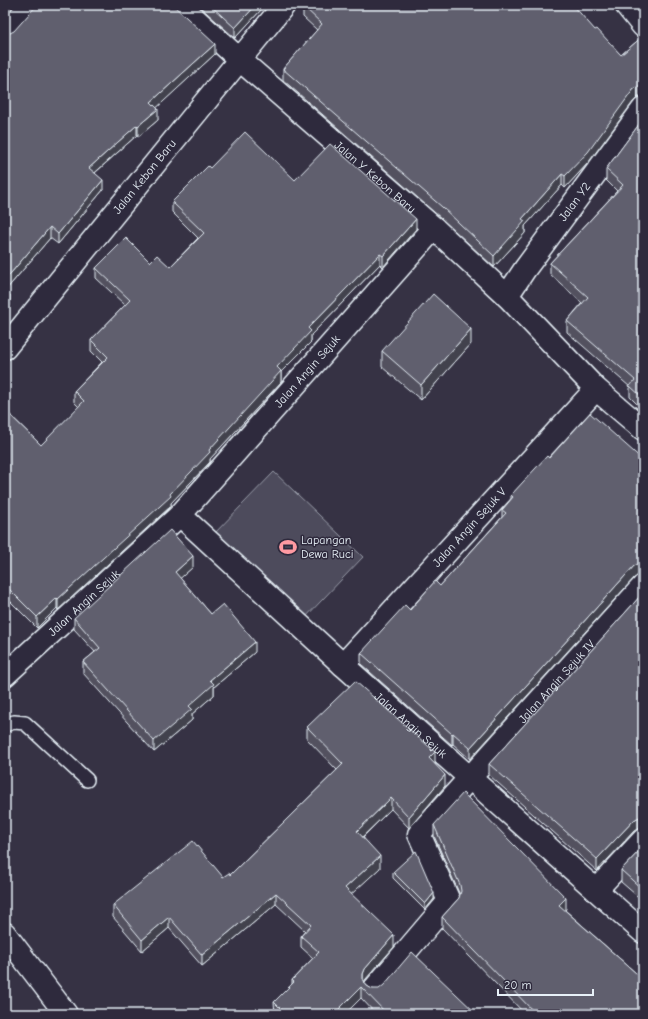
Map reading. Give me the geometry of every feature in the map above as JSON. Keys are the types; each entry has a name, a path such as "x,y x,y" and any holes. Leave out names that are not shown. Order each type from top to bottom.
{"main road":[{"path":"5,33 31,5"},
{"name":"Jalan Y Kebon Baru","path":"180,5 240,60 434,228 507,296 596,389"},
{"name":"Jalan Kebon Baru","path":"5,348 284,5"},
{"path":"626,5 643,26"},
{"name":"Jalan Y2","path":"507,296 525,269 643,109"},
{"name":"Jalan Angin Sejuk","path":"5,674 180,515 434,228"},
{"path":"596,389 643,429"},
{"name":"Jalan Angin Sejuk V","path":"343,665 596,389"},
{"name":"Jalan Angin Sejuk","path":"180,515 343,665 643,932"},
{"name":"Jalan Angin Sejuk IV","path":"375,988 449,901 419,834 643,586"},
{"path":"596,890 643,840"},
{"path":"5,934 66,1014"}],"lane":[{"path":"5,725 14,722 25,723 87,780"}],"shaded area":[{"name":"Lapangan Dewa Ruci","path":"274,472 363,557 302,621 212,536"}],"building":[{"path":"37,5 173,5 215,44 151,102 158,109 138,126 137,125 89,168 103,180 58,234 50,227 5,280 5,34 14,31"},
{"path":"210,5 256,5 235,28"},
{"path":"573,5 595,30 597,29 621,55 643,36 643,86 638,86 633,90 588,152 565,176 562,174 522,219 525,221 494,256 442,207 283,69 322,24 303,6"},
{"path":"643,119 643,398 630,386 635,380 567,321 588,297 550,263 623,185 606,169"},
{"path":"245,132 295,180 330,144 416,219 383,256 380,254 308,328 311,331 277,367 281,371 209,450 210,452 170,494 171,496 37,617 5,585 5,410 41,445 84,401 74,391 108,357 91,340 130,300 96,268 126,238 150,262 157,255 170,267 204,233 172,202 208,166 210,168"},
{"path":"5,291 10,295 5,300"},
{"path":"433,294 471,329 421,385 382,351"},
{"path":"590,413 643,460 643,563 634,566 470,748 453,733 452,734 361,653 405,605 410,610 435,581 440,586 506,513 502,510 513,497 511,495 547,456 549,458"},
{"path":"170,530 193,556 175,572 211,614 223,604 255,642 210,680 214,684 189,706 192,709 154,741 83,662 100,648 74,618"},
{"path":"643,593 643,817 639,817 634,820 597,859 489,764"},
{"path":"355,681 435,752 429,758 445,775 409,817 391,798 357,831 380,856 345,888 394,935 365,969 363,981 372,989 379,989 412,952 477,1014 387,1014 361,987 334,1014 286,1014 274,1002 294,982 292,980 319,952 301,936 311,925 276,893 202,955 169,917 142,940 113,905 193,841 223,877 229,873 230,875 343,764 307,727"},
{"path":"463,793 566,898 559,905 637,974 643,967 643,1014 536,1014 442,917 459,898 461,891 460,885 434,825"},
{"path":"643,847 643,890 621,870"},
{"path":"416,851 434,893 425,904 393,872"}],"place":[{"name":"Lapangan Dewa Ruci","path":"288,547"}]}
